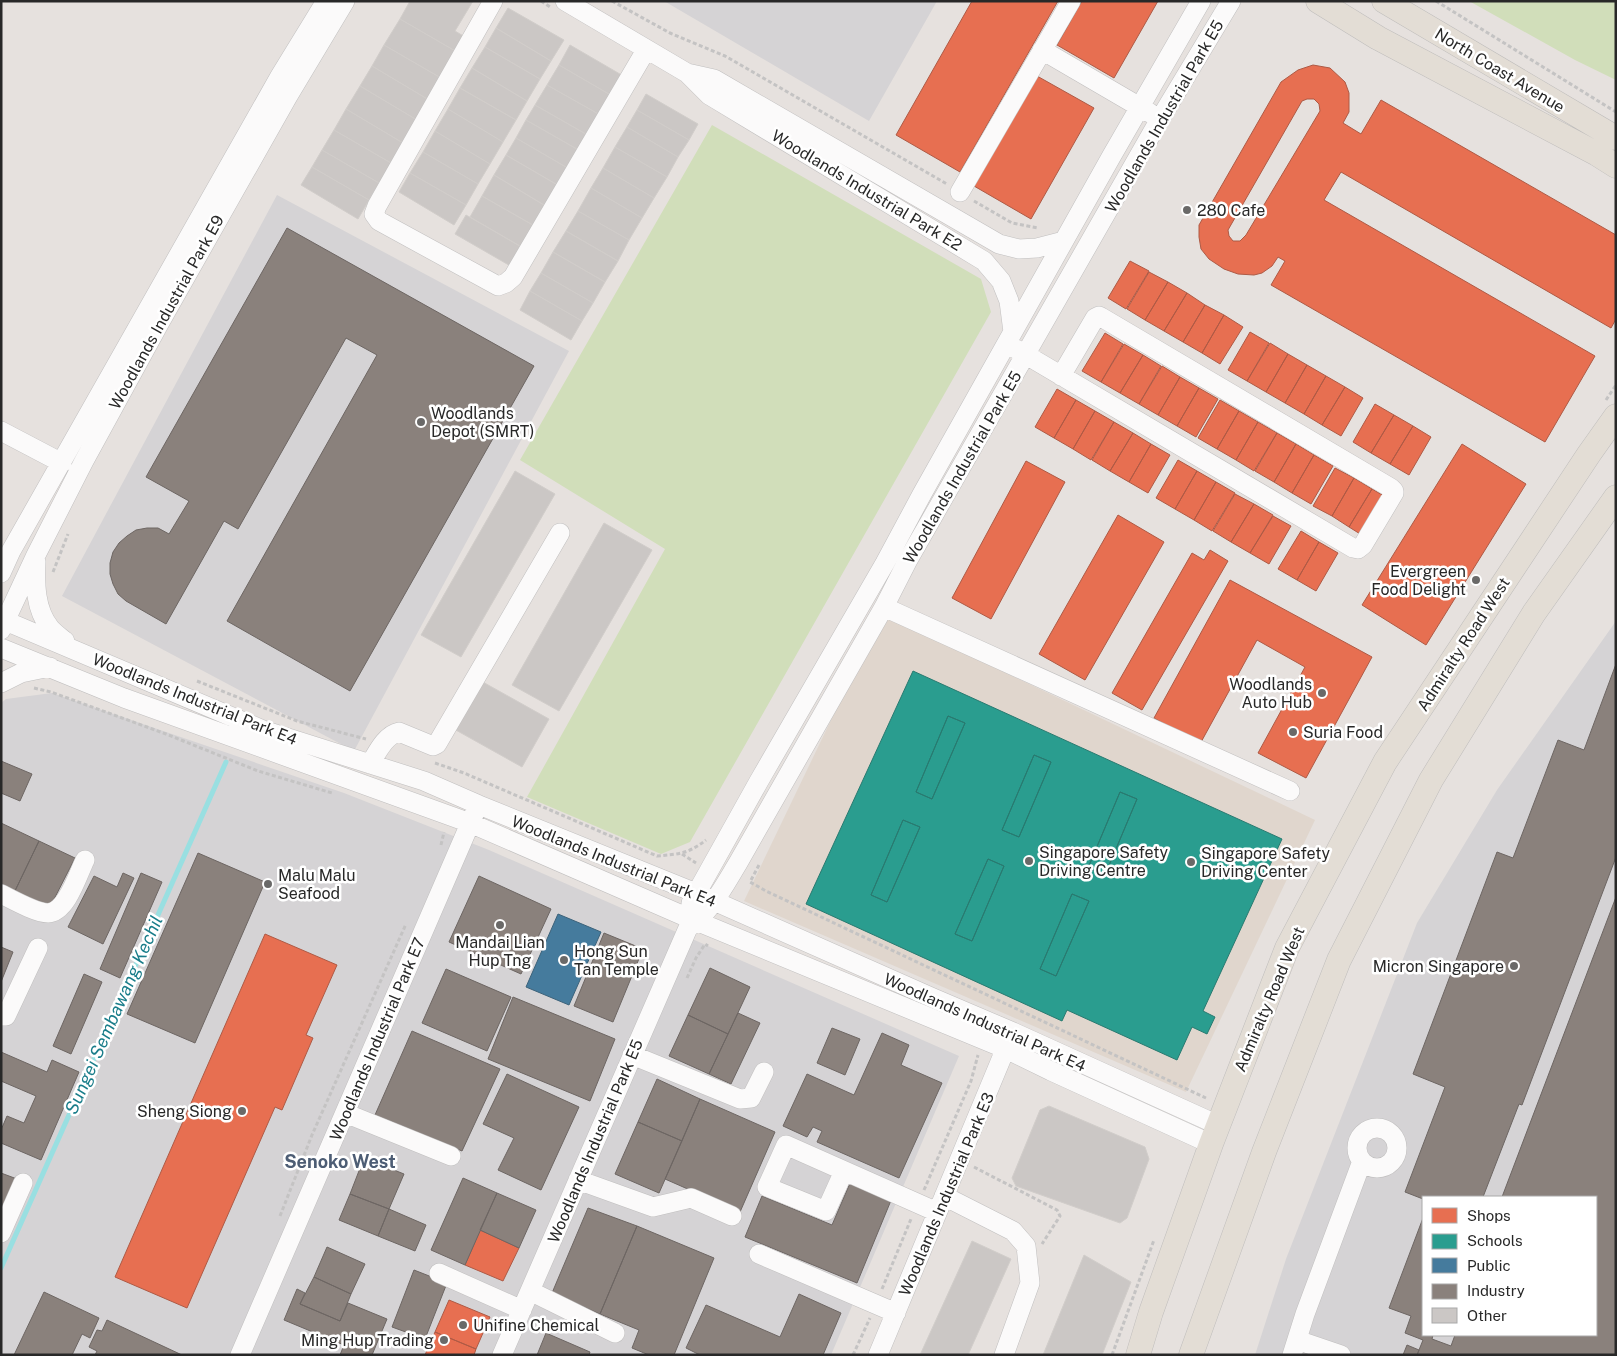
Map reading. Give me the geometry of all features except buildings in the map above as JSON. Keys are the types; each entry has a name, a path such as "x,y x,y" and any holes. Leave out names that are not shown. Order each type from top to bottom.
{"main road":[{"name":"North Coast Avenue","path":"1318,1 1378,38 1597,154 1616,166"},
{"name":"North Coast Avenue","path":"1384,1 1616,138"},
{"name":"Admiralty Road West","path":"1146,1348 1214,1134 1288,948 1385,762 1616,416"},
{"path":"1189,1350 1339,960 1431,780 1534,613 1616,497"}],"street":[{"name":"Woodlands Industrial Park E9","path":"3,623 84,461 111,393 280,76 326,1"},
{"name":"Woodlands Industrial Park E9","path":"1,572 6,556 62,463 158,324 344,1"},
{"path":"493,1 374,214 379,221 498,286 506,283 513,277 646,50"},
{"path":"960,192 1071,1"},
{"name":"Woodlands Industrial Park E5","path":"502,1355 690,922 696,893 885,563 1064,241 1201,1"},
{"name":"Woodlands Industrial Park E5","path":"690,922 713,901 738,863 1131,169 1231,1"},
{"name":"Woodlands Industrial Park E2","path":"561,6 687,73 709,95 984,261 1001,281 1009,301 1010,338"},
{"path":"1042,50 1160,119"},
{"name":"Woodlands Industrial Park E2","path":"687,73 714,79 999,244 1019,249 1037,248 1064,241"},
{"path":"1111,158 1131,169"},
{"path":"1010,338 1026,355 1061,376 1353,548 1358,549 1363,545 1394,493 1391,488 1101,317 1095,318 1061,376"},
{"path":"1,431 62,463"},
{"path":"370,764 393,733 399,732 433,746 437,744 560,533"},
{"path":"36,555 36,593 40,611 51,629 74,650"},
{"path":"884,606 1290,791"},
{"name":"Woodlands Industrial Park E4","path":"3,623 74,650 263,730 424,781 696,893 862,967 929,1007"},
{"name":"Woodlands Industrial Park E4","path":"1,648 124,698 470,823 629,892 690,922 749,942 854,986 929,1007 1009,1041 1051,1072 1214,1134"},
{"path":"1,683 21,673 50,668"},
{"name":"Woodlands Industrial Park E7","path":"240,1355 479,805"},
{"path":"533,851 542,831"},
{"path":"1,894 39,911 50,913 60,908 67,899 84,860"},
{"path":"629,892 639,871"},
{"path":"749,942 758,921"},
{"path":"1,1016 6,1016 38,948"},
{"path":"854,986 862,967"},
{"name":"Woodlands Industrial Park E3","path":"878,1355 940,1204 964,1153 1009,1041"},
{"path":"632,1055 740,1099 751,1098 764,1072"},
{"path":"345,1113 452,1156"},
{"path":"1341,1355 1294,1347 1304,1314 1362,1161"},
{"path":"844,1171 918,1204 940,1204 1014,1231 1026,1246 1030,1283 1004,1355"},
{"path":"578,1180 653,1207 692,1198 732,1216"},
{"path":"1,1233 23,1183"},
{"path":"759,1254 896,1313"},
{"path":"439,1273 522,1310"},
{"path":"530,1291 615,1333"}],"path":[{"path":"541,1 561,6"},
{"path":"612,1 670,33 725,56"},
{"path":"1436,1 1616,112"},
{"path":"52,577 69,531"},
{"path":"191,679 297,721 383,744"},
{"path":"29,687 69,698 258,771 333,793"},
{"path":"428,760 464,773 657,856 682,854 697,847 707,839"},
{"path":"436,827 445,832 440,847"},
{"path":"762,859 750,882 766,891 1206,1098"},
{"path":"277,1223 312,1135 406,924"},
{"path":"684,984 705,944 713,948"},
{"path":"853,1355 971,1081 979,1053 972,1050"},
{"path":"977,1158 973,1167 1057,1210 1060,1216 1029,1265"}],"shaded area":[{"path":"664,1 937,1 869,121"},
{"name":"Woodlands Depot (SMRT)","path":"277,195 569,351 354,751 62,596"},
{"name":"Singapore Safety Driving Centre","path":"882,614 1315,820 1186,1092 744,901"},
{"path":"1616,621 1616,1355 1255,1355 1286,1259 1417,923 1497,790"},
{"path":"52,693 344,793 489,850 959,1056 831,1355 1,1355 1,703 6,699"}],"green space":[{"path":"1469,1 1616,1 1616,80 1575,60"},
{"path":"712,125 981,279 991,312 690,842 661,854 527,797 665,549 520,460"}],"waterway":[{"name":"Sungei Sembawang Kechil","path":"1,1268 226,762"}],"place":[{"name":"280 Cafe","path":"1187,210"},
{"name":"Woodlands Depot (SMRT)","path":"421,422"},
{"name":"Evergreen Food Delight","path":"1476,580"},
{"name":"Woodlands Auto Hub","path":"1322,693"},
{"name":"Suria Food","path":"1293,732"},
{"name":"Singapore Safety Driving Centre","path":"1029,861"},
{"name":"Singapore Safety Driving Center","path":"1191,862"},
{"name":"Malu Malu Seafood","path":"268,884"},
{"name":"Mandai Lian Hup Tng","path":"500,925"},
{"name":"Hong Sun Tan Temple","path":"564,960"},
{"name":"Micron Singapore","path":"1514,966"},
{"name":"Sheng Siong","path":"242,1111"},
{"name":"Unifine Chemical","path":"463,1325"},
{"name":"Ming Hup Trading","path":"444,1340"}],"district":[{"name":"Senoko West","path":"340,1162"}]}
